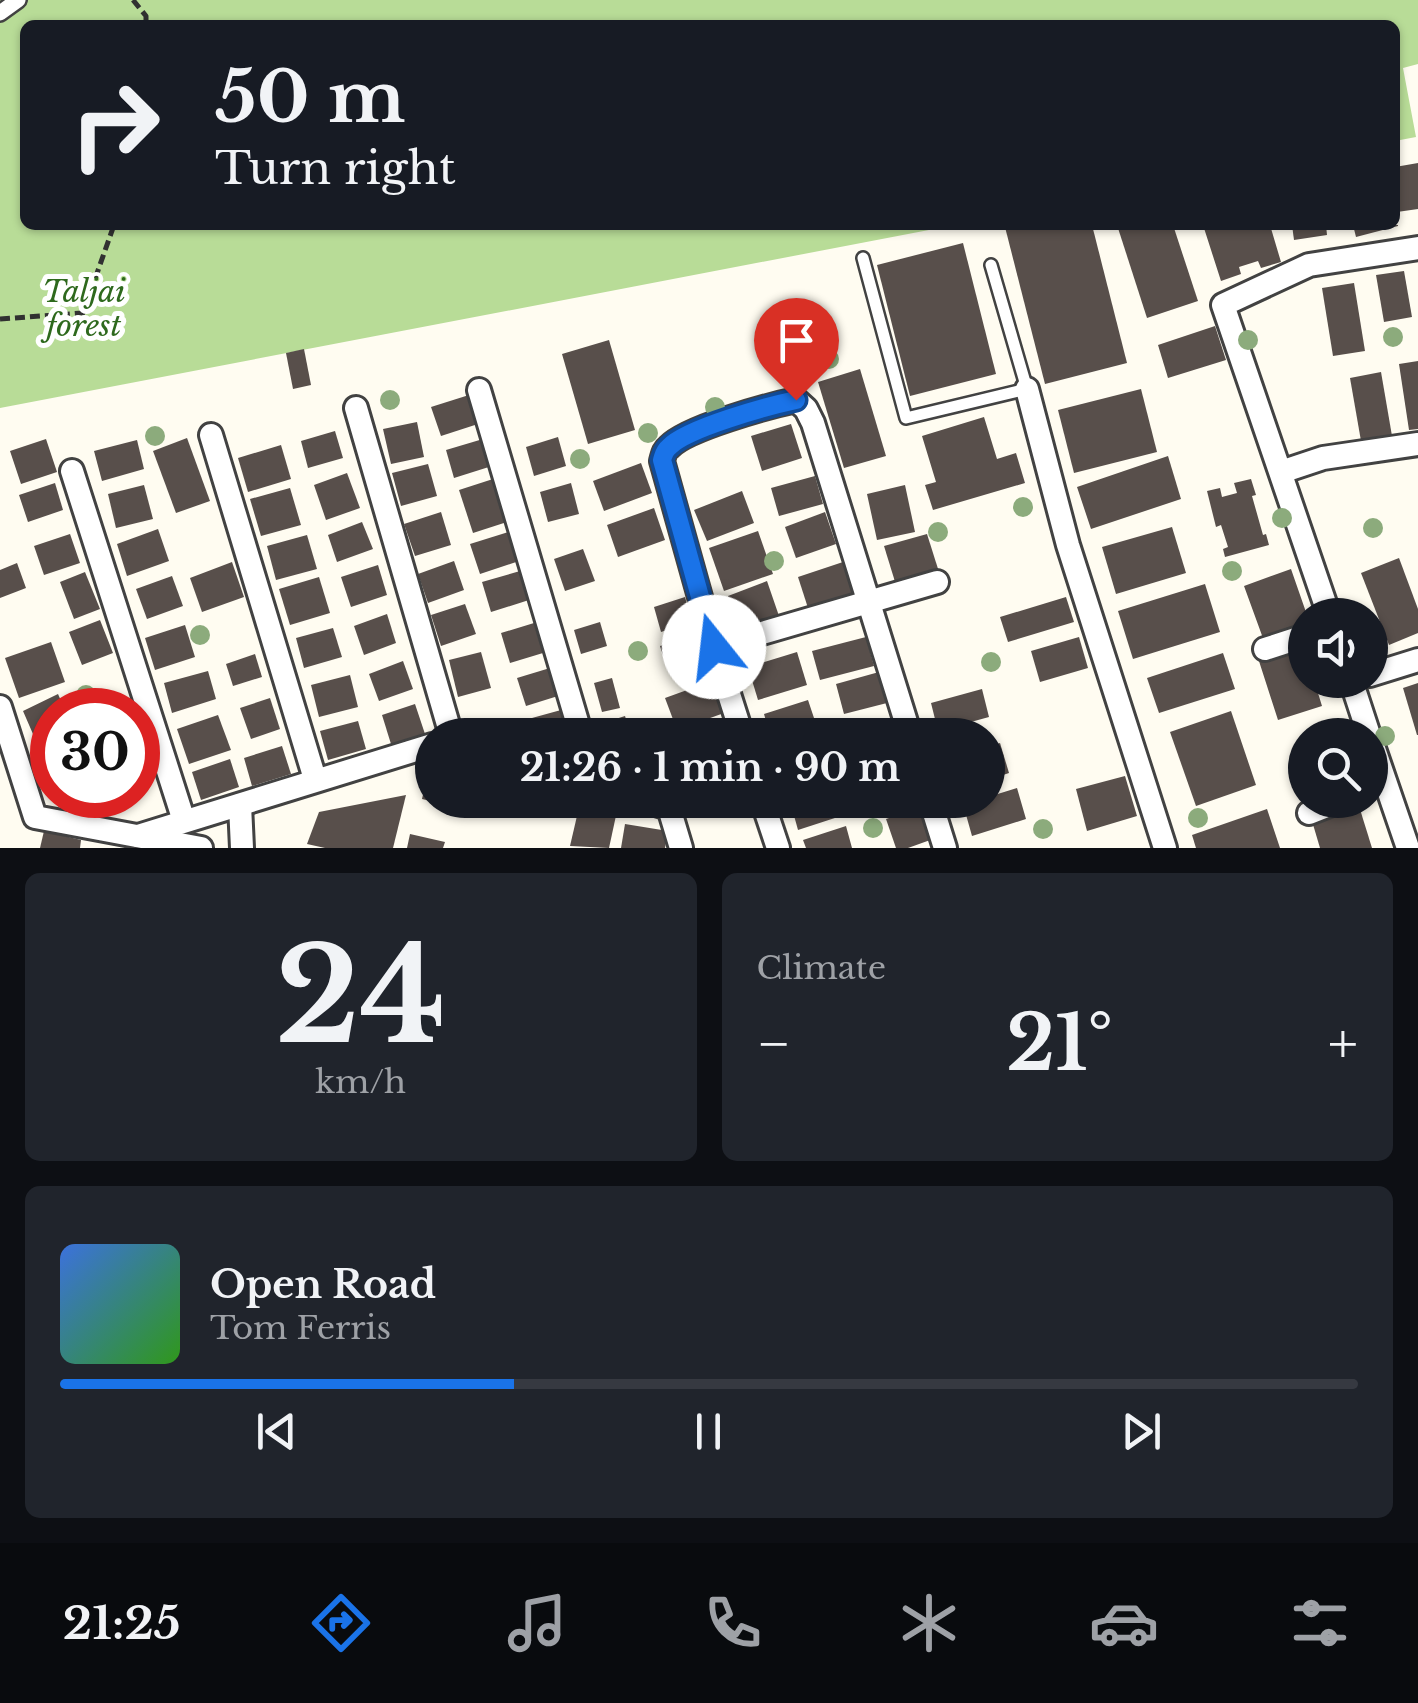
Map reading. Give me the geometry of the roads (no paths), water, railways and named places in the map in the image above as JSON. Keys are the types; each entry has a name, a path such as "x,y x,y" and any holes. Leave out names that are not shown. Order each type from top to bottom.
{"street":[{"path":"0,13 18,0"},
{"path":"1323,598 1223,305 1309,265 1418,248"},
{"path":"479,390 576,718"},
{"path":"1026,390 1068,545 1166,848"},
{"path":"737,718 662,460 666,449 685,435 796,400 813,423 905,718"},
{"path":"356,408 446,718"},
{"path":"211,435 315,779"},
{"path":"1280,472 1323,458 1418,444"},
{"path":"72,472 184,821"},
{"path":"714,647 937,582"},
{"path":"1265,649 1288,642"},
{"path":"1388,669 1418,660"},
{"path":"0,707 35,816 202,848"},
{"path":"138,836 415,750"},
{"path":"240,805 242,848"},
{"path":"1388,807 1408,848"},
{"path":"672,818 681,848"},
{"path":"768,818 778,848"},
{"path":"936,818 945,848"}],"lane":[{"path":"863,258 906,418 1026,390 992,265"}],"park label":[{"name":"Taljai forest","path":"84,308"}]}
